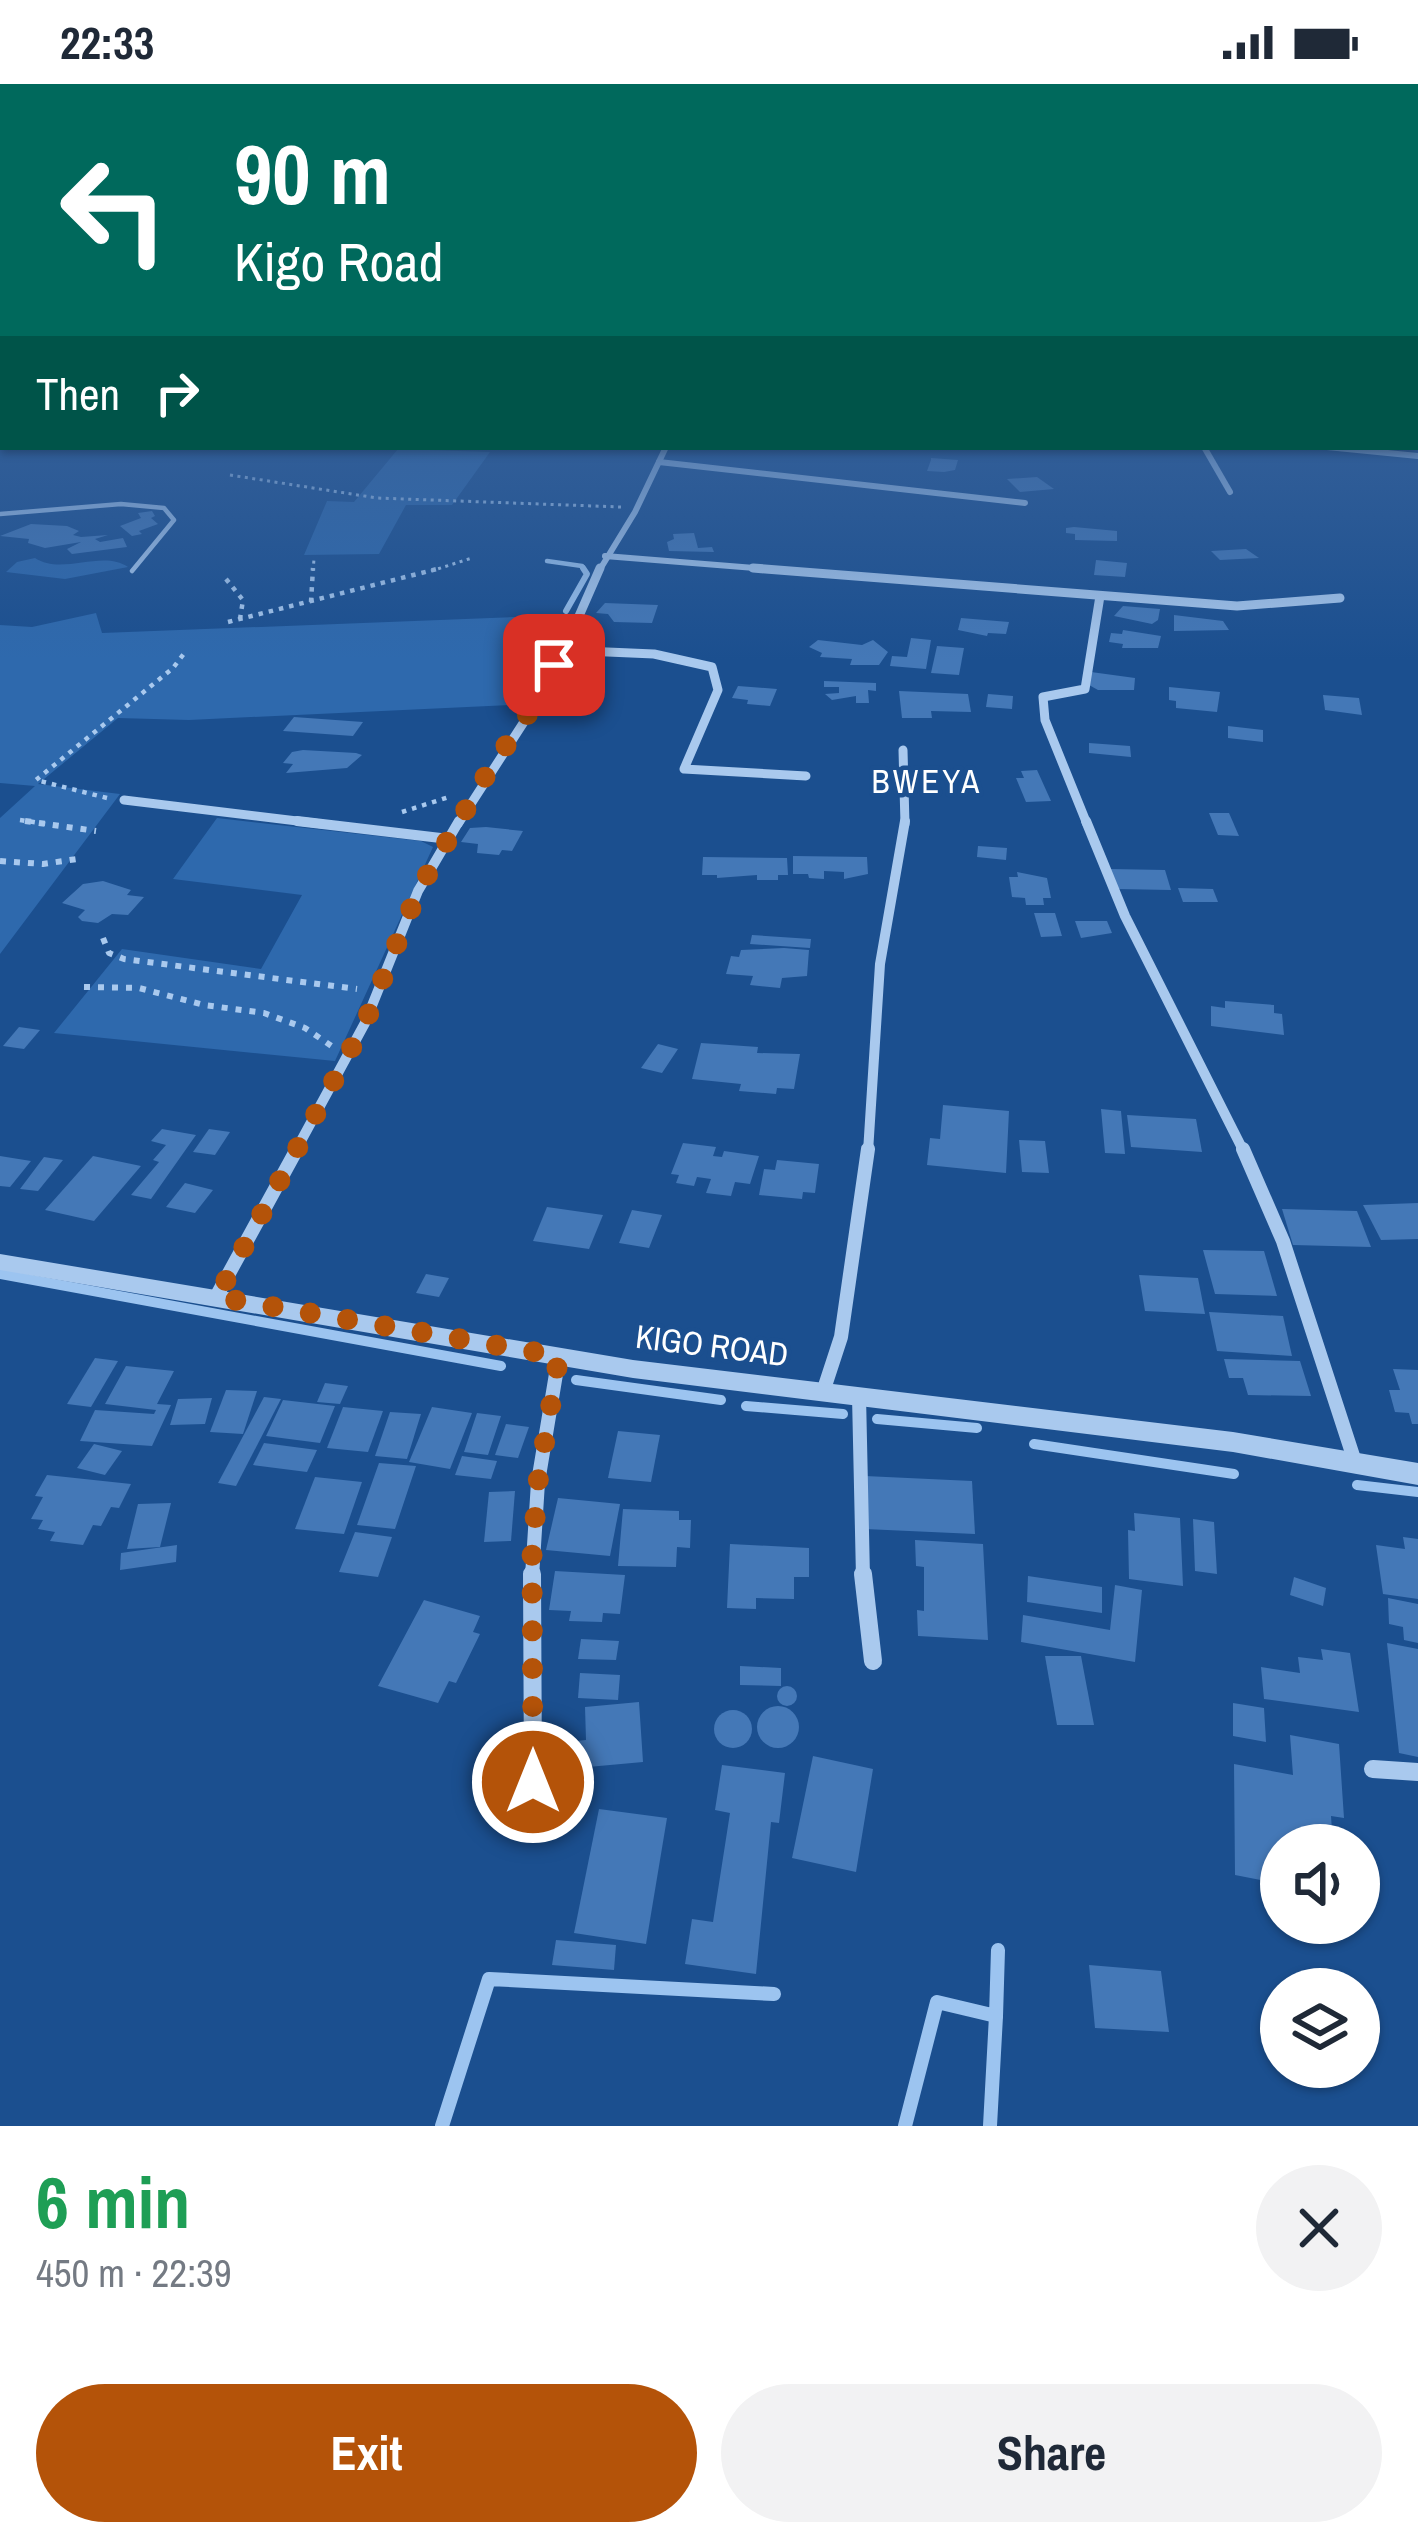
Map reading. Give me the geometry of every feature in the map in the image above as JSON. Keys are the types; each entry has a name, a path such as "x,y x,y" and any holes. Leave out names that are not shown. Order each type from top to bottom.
{"street":[{"path":"217,1297 378,992 418,891 485,777 551,680 605,556 656,469"},
{"path":"752,469 1025,503"},
{"path":"1217,469 1230,492"},
{"path":"605,556 1260,606 1340,598"},
{"path":"1100,596 1084,689 1043,697 1045,720 1125,916 1255,1173 1283,1241 1357,1467"},
{"path":"561,650 654,654 712,667 718,690 683,769 806,776"},
{"path":"823,1392 841,1337 868,1151 880,964 906,817 903,750"},
{"path":"124,800 449,839"},
{"name":"KIGO ROAD","path":"0,1262 559,1356 1232,1442 1418,1474"},
{"path":"533,1782 532,1556 538,1482 559,1356"},
{"path":"860,1396 862,1580 873,1661"},
{"path":"1373,1768 1418,1772"}],"lane":[{"path":"0,514 34,514 106,502 164,508 174,520 145,558 134,563 132,572"}],"path":[{"path":"230,476 270,486 412,504 637,508"},
{"path":"228,622 472,558"},
{"path":"311,602 314,559"},
{"path":"226,579 243,600 241,619"},
{"path":"124,800 36,780 173,668 186,651"},
{"path":"359,828 439,803 485,777"},
{"path":"20,820 96,831"},
{"path":"0,860 44,864 77,859"},
{"path":"104,938 109,953 124,959 378,992"},
{"path":"85,987 139,988 204,1005 264,1013 305,1028 346,1056"}],"shaded area":[{"path":"381,469 478,469 452,505 406,505 379,554 304,555 327,501 354,502"},
{"path":"35,558 57,564 118,562 128,567 65,579 6,572 17,562"},
{"path":"96,613 102,633 569,615 530,704 189,720 118,718 38,784 120,794 0,954 0,818 35,786 0,783 0,625 32,627"},
{"path":"217,818 421,841 433,847 335,1061 54,1033 122,949 261,969 302,895 173,879"}],"building":[{"path":"1037,477 1054,489 1020,492 1007,479"},
{"path":"152,511 155,516 151,518 158,524 139,531 142,534 132,536 120,526 141,518 138,513"},
{"path":"31,524 67,526 81,537 108,535 95,539 100,542 123,538 127,547 72,554 67,549 81,542 45,548 28,543 29,539 0,536"},
{"path":"1066,528 1117,531 1117,541 1075,540 1075,534 1066,533"},
{"path":"694,533 698,548 712,547 714,552 669,551 667,542 674,539 673,534"},
{"path":"1246,549 1259,558 1220,560 1211,551"},
{"path":"1096,560 1127,563 1125,577 1094,575"},
{"path":"605,603 658,605 652,623 614,622 608,614 596,613"},
{"path":"1123,606 1160,609 1158,620 1152,624 1114,616"},
{"path":"1174,615 1223,621 1229,630 1174,631"},
{"path":"961,618 1009,622 1006,634 987,636 958,630"},
{"path":"1123,630 1161,636 1158,648 1122,648 1123,644 1109,642 1111,633 1122,634"},
{"path":"911,638 931,640 926,669 890,666 892,656 907,657"},
{"path":"818,640 862,645 873,640 888,652 879,665 850,665 852,659 820,657 822,653 809,647"},
{"path":"937,646 964,648 959,675 931,673"},
{"path":"1091,672 1135,678 1134,690 1098,690 1089,685"},
{"path":"824,681 876,683 876,691 868,690 869,703 856,703 856,696 832,700 825,694 839,693 839,687 824,687"},
{"path":"738,686 777,689 770,706 732,698"},
{"path":"1169,687 1220,692 1217,712 1176,708 1176,701 1169,700"},
{"path":"899,691 968,694 971,712 931,711 932,718 902,718"},
{"path":"988,694 1013,696 1012,709 986,707"},
{"path":"1323,695 1359,698 1362,715 1325,710"},
{"path":"294,717 363,722 353,736 283,731"},
{"path":"1228,726 1263,730 1263,742 1228,738"},
{"path":"1089,743 1130,746 1131,757 1089,753"},
{"path":"292,752 362,755 347,768 286,773 293,764 283,763"},
{"path":"1037,770 1051,801 1026,802 1016,778 1024,778 1021,771"},
{"path":"1209,813 1229,813 1239,836 1218,835"},
{"path":"470,828 523,831 512,851 502,850 499,855 477,853 478,844 461,842"},
{"path":"978,846 1007,848 1006,860 977,857"},
{"path":"793,856 867,857 868,874 844,879 844,872 824,871 824,879 809,878 808,874 793,874"},
{"path":"703,857 787,858 788,875 757,880 757,875 702,875"},
{"path":"1110,869 1165,870 1171,890 1116,889"},
{"path":"1017,872 1047,878 1051,898 1043,898 1044,905 1026,905 1025,898 1012,897 1009,877 1018,877"},
{"path":"103,881 131,890 127,895 144,897 128,915 112,914 98,923 82,921 78,917 85,910 62,903 83,884"},
{"path":"1178,888 1213,889 1218,902 1183,902"},
{"path":"1034,913 1055,913 1062,936 1041,937"},
{"path":"1075,921 1107,921 1112,933 1081,938"},
{"path":"752,935 811,939 810,948 750,944"},
{"path":"741,950 809,950 807,976 782,978 780,988 750,985 753,976 726,974 731,956 739,957"},
{"path":"1225,1001 1274,1005 1274,1013 1282,1014 1284,1035 1211,1026 1211,1006 1225,1008"},
{"path":"19,1027 40,1030 24,1049 3,1046"},
{"path":"701,1043 758,1047 757,1053 800,1054 794,1089 777,1088 776,1094 739,1091 741,1084 692,1079"},
{"path":"658,1044 678,1049 662,1073 641,1068"},
{"path":"943,1105 1009,1111 1006,1173 927,1165 930,1138 940,1139"},
{"path":"1101,1109 1121,1111 1125,1154 1105,1153"},
{"path":"1127,1115 1196,1119 1202,1152 1131,1147"},
{"path":"162,1129 196,1135 151,1199 131,1195 159,1162 153,1160 166,1145 151,1141"},
{"path":"209,1129 230,1132 215,1155 193,1152"},
{"path":"1019,1140 1045,1141 1049,1173 1022,1172"},
{"path":"683,1143 716,1147 713,1156 722,1157 724,1151 759,1156 750,1184 735,1182 731,1196 706,1193 711,1179 697,1177 694,1186 676,1183 679,1175 671,1174"},
{"path":"0,1156 31,1161 10,1187 0,1186"},
{"path":"93,1156 141,1166 94,1221 45,1210"},
{"path":"44,1157 63,1160 38,1191 20,1189"},
{"path":"777,1160 819,1164 815,1193 803,1192 802,1199 759,1195 764,1169 775,1170"},
{"path":"185,1183 213,1190 195,1213 166,1207"},
{"path":"1418,1203 1418,1239 1381,1240 1363,1205"},
{"path":"547,1207 603,1215 589,1249 533,1241"},
{"path":"1282,1209 1357,1211 1371,1247 1293,1245"},
{"path":"632,1210 662,1215 649,1248 619,1243"},
{"path":"1203,1250 1264,1251 1277,1296 1215,1294"},
{"path":"426,1274 449,1278 439,1297 416,1293"},
{"path":"1139,1275 1198,1278 1205,1314 1145,1311"},
{"path":"1209,1312 1283,1316 1292,1356 1217,1351"},
{"path":"95,1358 118,1361 91,1407 67,1404"},
{"path":"1224,1359 1300,1361 1311,1396 1248,1395 1243,1378 1229,1378"},
{"path":"126,1366 174,1371 157,1404 171,1405 152,1446 80,1441 95,1410 154,1414 156,1410 105,1404"},
{"path":"1393,1369 1418,1370 1418,1424 1412,1424 1409,1413 1395,1412 1389,1390 1400,1390"},
{"path":"325,1383 348,1386 340,1404 317,1402"},
{"path":"226,1390 257,1391 243,1434 210,1432"},
{"path":"264,1397 281,1399 236,1486 218,1483"},
{"path":"212,1398 205,1424 170,1425 178,1399"},
{"path":"283,1400 335,1406 320,1443 266,1436"},
{"path":"343,1407 383,1411 368,1452 327,1448"},
{"path":"432,1407 472,1413 450,1469 409,1462"},
{"path":"390,1412 421,1414 407,1459 375,1456"},
{"path":"477,1413 501,1416 488,1455 464,1452"},
{"path":"506,1424 529,1427 518,1458 495,1455"},
{"path":"618,1431 660,1435 651,1482 608,1478"},
{"path":"264,1443 317,1450 307,1472 253,1465"},
{"path":"94,1444 122,1451 105,1475 77,1468"},
{"path":"462,1456 497,1461 491,1479 455,1475"},
{"path":"379,1463 416,1466 395,1529 357,1525"},
{"path":"47,1475 131,1484 119,1508 111,1507 101,1526 93,1525 83,1545 50,1541 55,1532 38,1529 43,1520 31,1519 43,1497 35,1496"},
{"path":"865,1476 972,1481 975,1534 865,1529"},
{"path":"315,1477 362,1482 344,1534 295,1529"},
{"path":"515,1491 511,1541 484,1542 489,1492"},
{"path":"558,1498 620,1504 610,1556 546,1550"},
{"path":"171,1503 160,1547 127,1549 138,1504"},
{"path":"623,1509 679,1511 679,1520 691,1520 690,1548 677,1547 676,1567 618,1566"},
{"path":"1134,1513 1180,1518 1183,1586 1129,1579 1128,1530 1135,1531"},
{"path":"1193,1519 1214,1522 1217,1574 1195,1571"},
{"path":"355,1532 392,1537 378,1577 339,1572"},
{"path":"1403,1537 1418,1539 1418,1599 1383,1594 1376,1545 1405,1549"},
{"path":"915,1540 983,1544 988,1640 918,1636 917,1610 924,1611 924,1567 916,1566"},
{"path":"730,1544 809,1548 809,1577 794,1577 794,1599 756,1598 756,1609 727,1608"},
{"path":"177,1545 176,1562 120,1570 121,1553"},
{"path":"555,1571 625,1575 620,1614 603,1613 602,1622 569,1621 571,1611 549,1610"},
{"path":"1028,1576 1102,1587 1102,1613 1027,1602"},
{"path":"1294,1577 1326,1588 1323,1606 1290,1595"},
{"path":"1115,1585 1142,1590 1135,1662 1021,1642 1023,1615 1110,1630"},
{"path":"1388,1598 1418,1604 1418,1643 1404,1640 1403,1627 1389,1624"},
{"path":"424,1600 480,1616 473,1632 480,1634 456,1683 449,1681 438,1703 378,1686"},
{"path":"581,1639 619,1641 616,1660 578,1659"},
{"path":"1387,1643 1418,1649 1418,1757 1399,1753"},
{"path":"1321,1649 1350,1653 1359,1712 1264,1699 1261,1667 1300,1673 1298,1657 1323,1660"},
{"path":"1045,1656 1081,1656 1094,1725 1057,1725"},
{"path":"740,1666 781,1668 781,1686 740,1685"},
{"path":"580,1673 620,1675 618,1700 578,1698"},
{"path":"787,1686 797,1696 787,1706 777,1696"},
{"path":"639,1702 643,1762 577,1768 576,1741 586,1740 585,1707"},
{"path":"1233,1703 1264,1708 1266,1742 1233,1736"},
{"path":"778,1706 793,1712 799,1727 793,1742 778,1748 763,1742 757,1727 763,1712"},
{"path":"733,1710 746,1716 752,1729 746,1742 733,1748 720,1742 714,1729 720,1716"},
{"path":"1290,1735 1339,1744 1344,1818 1331,1816 1332,1824 1260,1824 1260,1880 1235,1875 1234,1764 1293,1775"},
{"path":"813,1756 873,1769 856,1872 792,1858"},
{"path":"722,1765 785,1773 779,1823 771,1822 756,1974 685,1964 692,1919 713,1922 730,1813 715,1810"},
{"path":"599,1809 667,1818 646,1944 574,1933"},
{"path":"556,1940 616,1945 614,1970 552,1965"},
{"path":"1089,1965 1161,1971 1169,2032 1095,2028"}],"waterway":[{"path":"547,561 582,566 585,571"},
{"path":"566,611 585,571"},
{"path":"0,1274 501,1366"},
{"path":"576,1380 721,1400"},
{"path":"746,1406 843,1414"},
{"path":"877,1419 977,1428"},
{"path":"1034,1444 1234,1474"},
{"path":"1357,1485 1418,1492"},
{"path":"996,2016 998,1950"},
{"path":"442,2126 489,1979 774,1994"},
{"path":"905,2126 937,2002 996,2016"},
{"path":"990,2126 996,2016"}],"district":[{"name":"BWEYA","path":"927,781"}],"route":[{"path":"533,1782 532,1556 538,1482 559,1356 217,1297 365,1023 418,891 488,772 551,680 554,665"}]}
